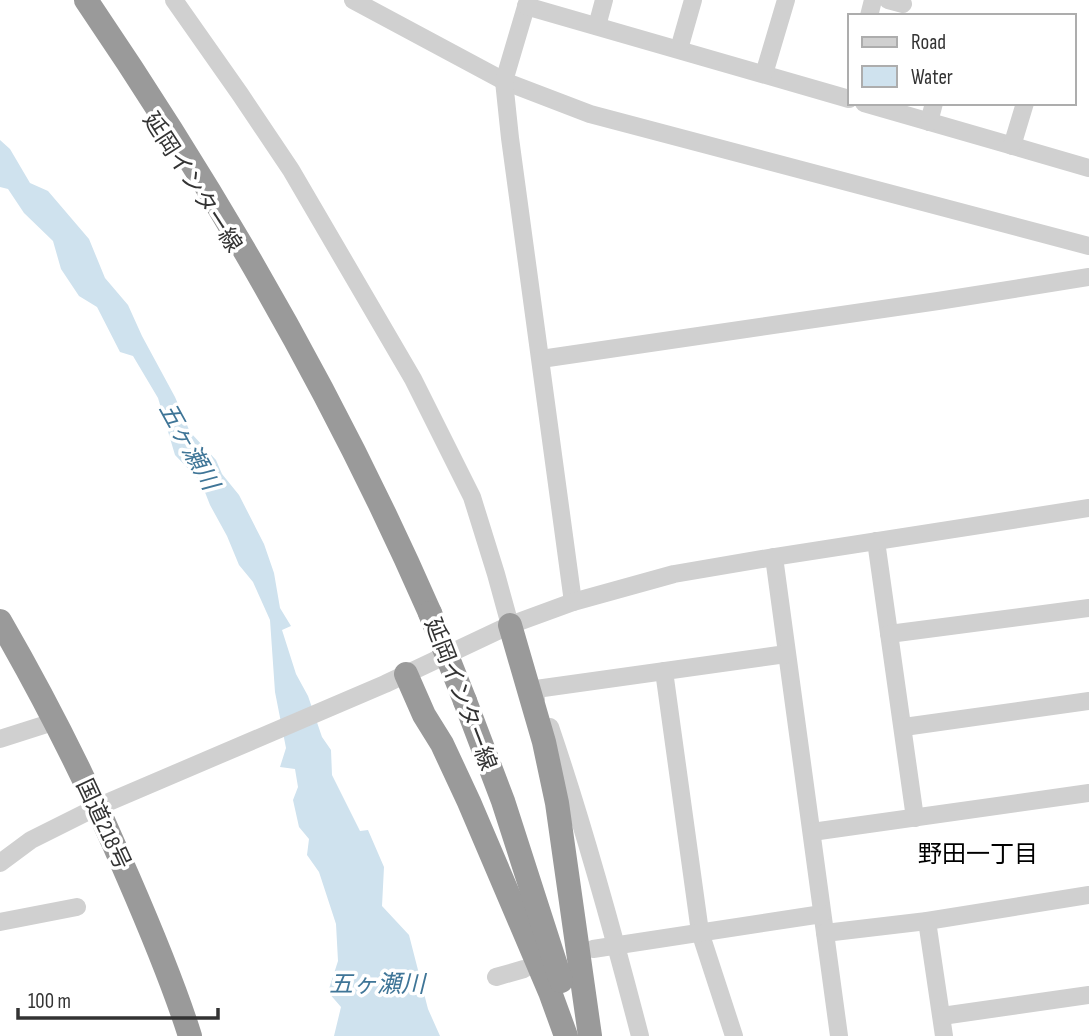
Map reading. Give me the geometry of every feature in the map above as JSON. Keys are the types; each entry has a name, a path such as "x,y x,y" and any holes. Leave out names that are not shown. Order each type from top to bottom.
{"highway":[{"name":"延岡インター線","path":"69,0 162,133 266,294 310,368"},
{"name":"延岡インター線","path":"86,0 228,220 345,432 375,492 430,613 503,801 576,1036"},
{"name":"国道218号","path":"0,621 8,641 54,719 108,803 190,1036"},
{"path":"510,625 544,743 557,803 590,1036"},
{"path":"396,679 442,744 550,992 566,1036"}],"street":[{"path":"174,0 290,170 413,379 472,497 510,625"},
{"path":"353,0 503,81 590,114 1089,246"},
{"path":"597,26 604,0"},
{"path":"679,49 693,0"},
{"path":"764,74 786,0"},
{"path":"573,602 503,81 527,3 764,74 848,94"},
{"path":"871,105 1089,168"},
{"path":"929,122 933,105"},
{"path":"1012,146 1024,105"},
{"path":"541,359 1089,277"},
{"path":"0,863 31,840 108,803 396,679 510,625 573,602 674,574 774,556 1089,509"},
{"path":"876,541 915,818"},
{"path":"774,556 839,1036"},
{"path":"889,634 1089,608"},
{"path":"640,1036 565,771 545,712 529,690 786,654"},
{"path":"664,671 700,932 734,1036"},
{"path":"904,727 1089,701"},
{"path":"0,739 50,723 54,719"},
{"path":"812,832 1089,793"},
{"path":"825,933 1089,895"},
{"path":"0,922 77,908"},
{"path":"593,949 822,914"},
{"path":"927,920 944,1036"},
{"path":"496,977 524,969"},
{"path":"942,1016 1089,995"},
{"path":"177,996 179,1036"}],"water":[{"name":"五ヶ瀬川","path":"0,140 10,149 30,183 48,191 89,239 105,278 128,305 190,432 216,460 222,474 239,495 264,544 274,573 280,608 291,626 282,630 296,674 308,696 322,737 331,750 332,775 360,831 368,830 384,867 382,906 409,935 428,1009 440,1036 334,1036 341,1007 328,992 338,961 336,924 319,872 307,855 309,839 299,827 293,800 298,787 295,769 280,767 286,748 275,692 270,620 253,582 239,565 201,482 175,455 158,398 133,356 120,352 97,307 79,296 61,269 53,241 24,213 8,189 0,187"}],"district":[{"name":"野田一丁目","path":"978,854"}]}
